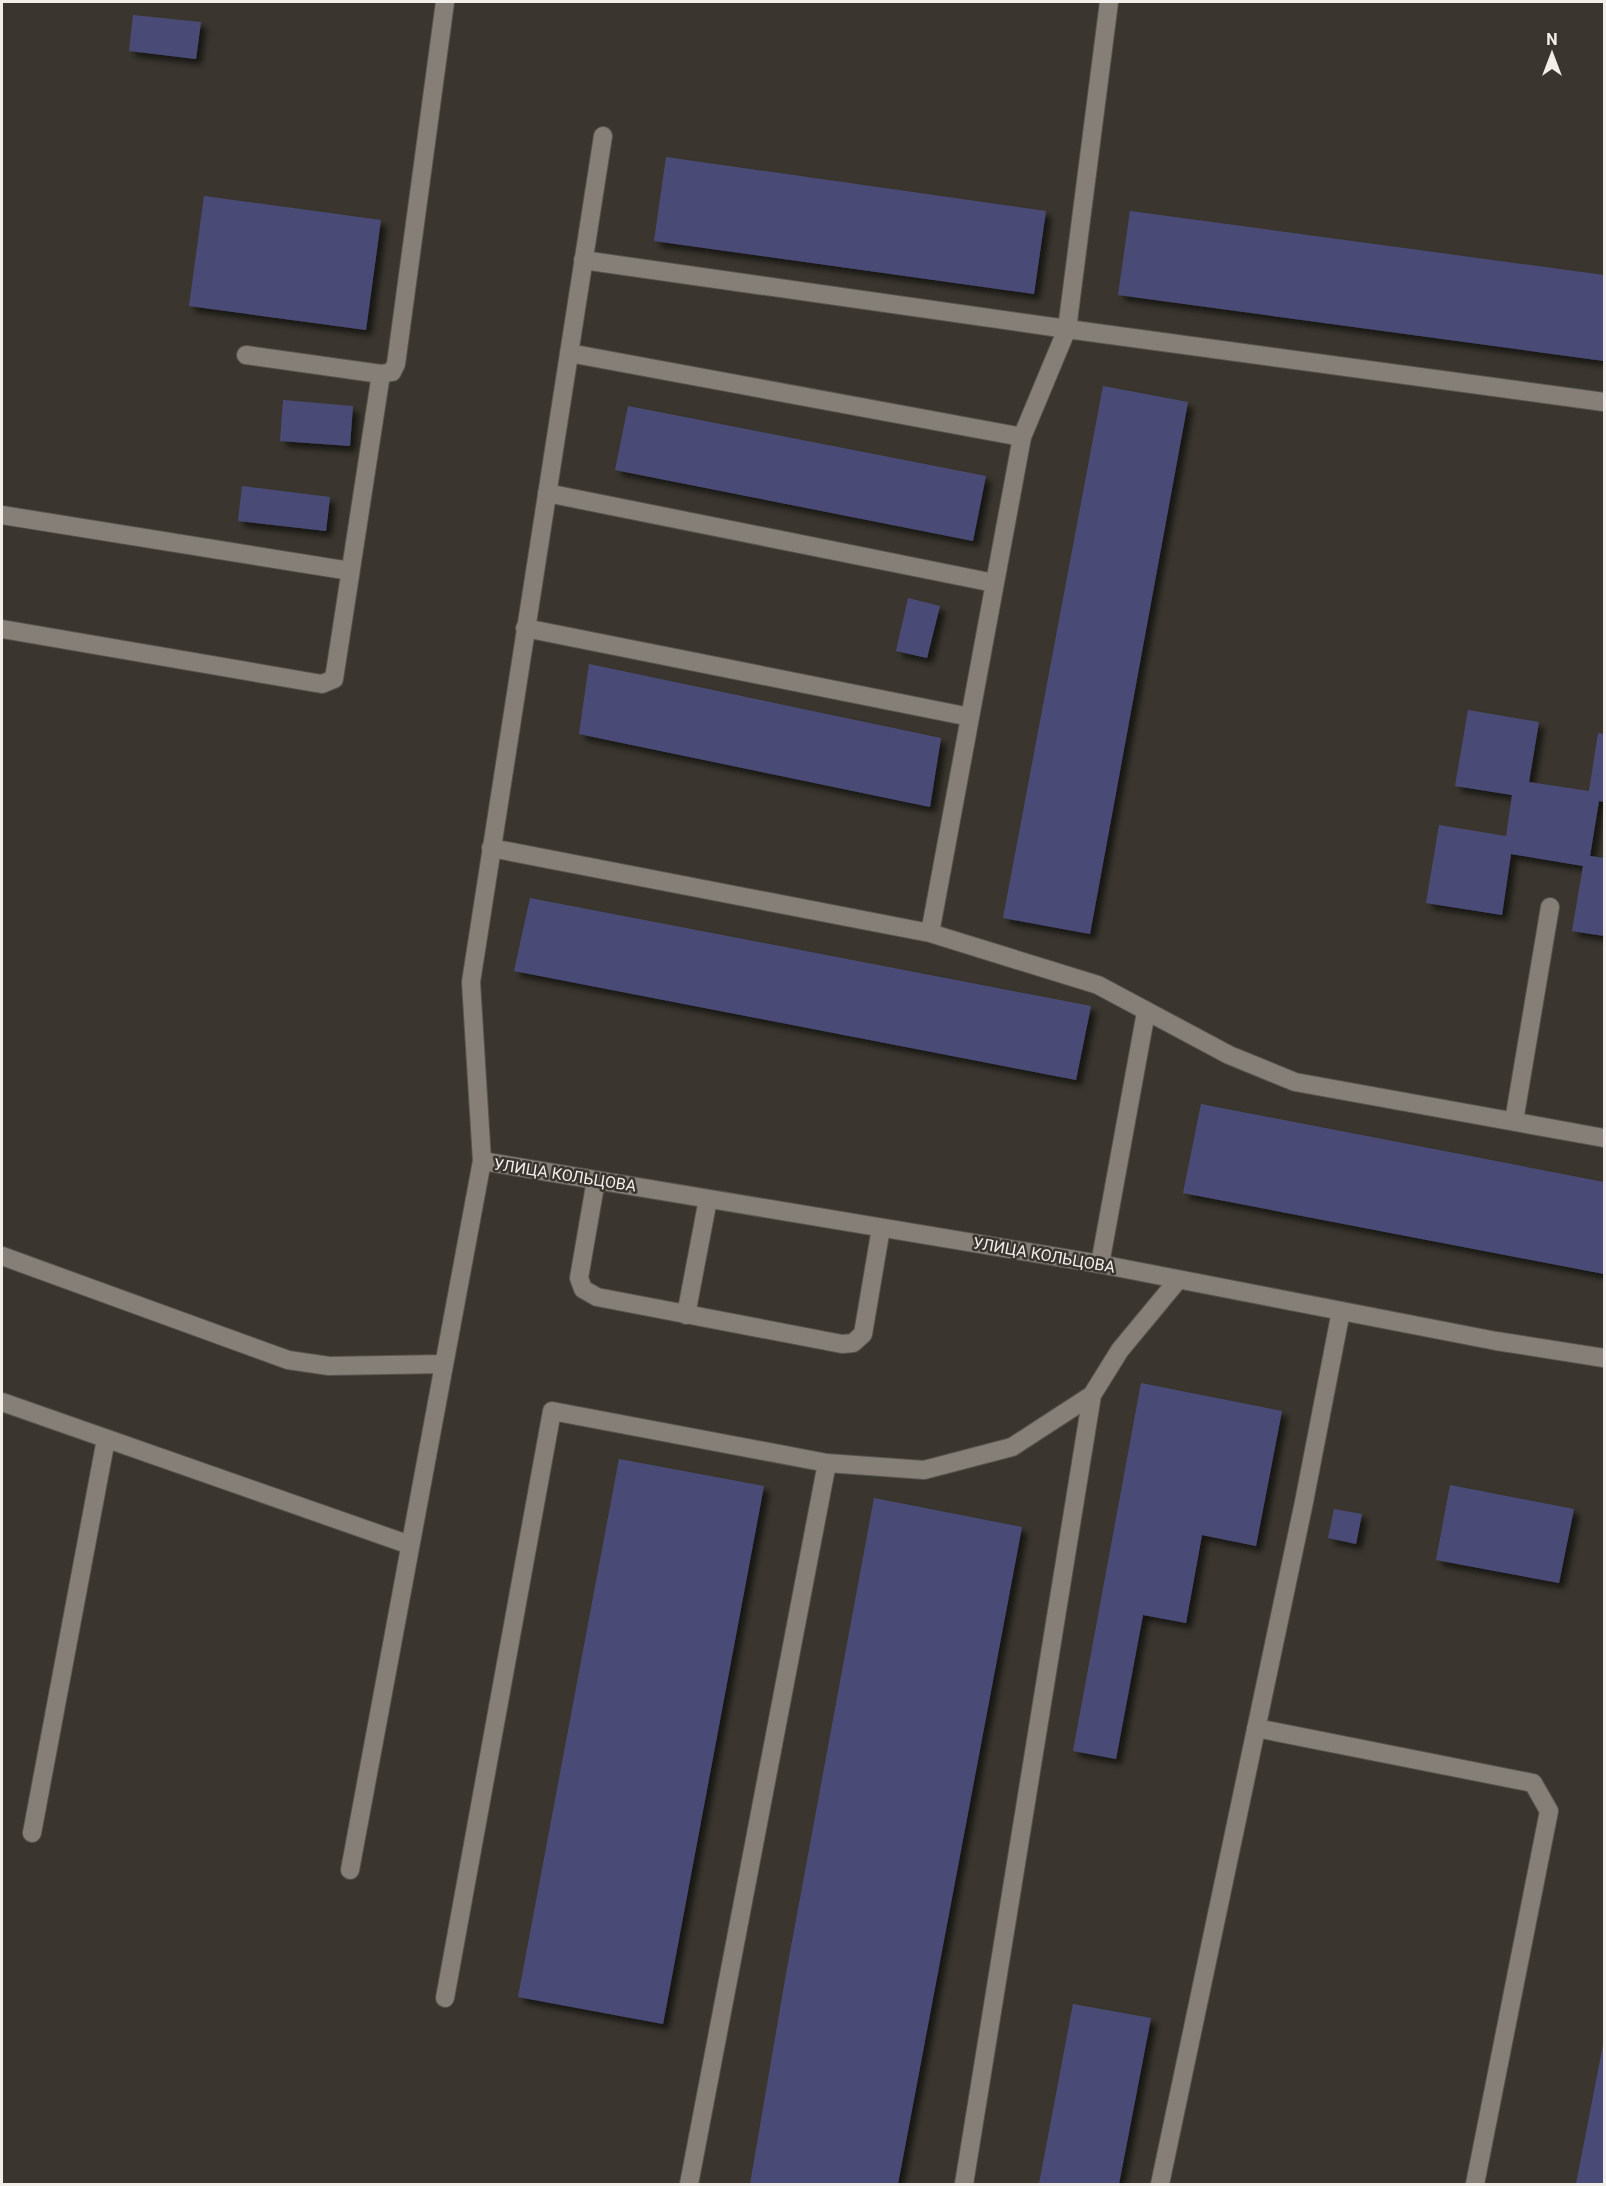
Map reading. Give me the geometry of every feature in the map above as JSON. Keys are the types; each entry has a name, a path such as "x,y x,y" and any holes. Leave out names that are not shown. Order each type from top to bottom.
{"street":[{"path":"246,355 381,374 392,372 396,364 446,2"},
{"path":"930,933 1022,437 1067,329 1109,2"},
{"path":"350,1870 482,1161 471,982 603,136"},
{"path":"583,260 1605,402"},
{"path":"569,353 1022,437"},
{"path":"2,629 322,684 333,679 381,374"},
{"path":"547,493 994,583"},
{"path":"2,515 350,571"},
{"path":"525,628 970,717"},
{"path":"491,848 930,933 1098,985 1229,1055 1296,1082 1605,1138"},
{"path":"1514,1121 1550,907"},
{"path":"1100,1264 1146,1011"},
{"name":"УЛИЦА КОЛЬЦОВА","path":"482,1161 1100,1264 1496,1341 1605,1358"},
{"path":"596,1180 579,1278 583,1289 597,1297 842,1344 853,1342 862,1334 881,1228"},
{"path":"686,1314 708,1199"},
{"path":"2,1256 288,1360 329,1366 444,1364"},
{"path":"964,2184 1092,1395 1120,1350 1178,1280"},
{"path":"1161,2184 1341,1311"},
{"path":"445,1998 552,1411 827,1463 924,1470 1012,1447 1092,1395"},
{"path":"2,1402 410,1545"},
{"path":"32,1833 106,1439"},
{"path":"689,2184 827,1463"},
{"path":"1256,1728 1533,1783 1549,1811 1475,2184"}],"building":[{"path":"133,15 201,22 196,59 129,51"},
{"path":"666,157 1046,211 1034,294 654,241"},
{"path":"204,196 381,220 366,330 189,306"},
{"path":"1130,211 1604,275 1604,361 1118,295"},
{"path":"1103,386 1188,402 1090,934 1003,918"},
{"path":"283,400 353,406 350,446 280,441"},
{"path":"628,406 986,476 973,541 615,470"},
{"path":"242,486 330,497 326,531 238,521"},
{"path":"908,598 940,606 927,658 896,651"},
{"path":"589,664 941,738 930,807 579,734"},
{"path":"1468,710 1539,722 1529,782 1589,791 1598,733 1604,734 1604,802 1599,801 1590,856 1604,858 1604,936 1572,931 1583,866 1511,854 1502,915 1426,903 1439,825 1506,836 1512,795 1455,786"},
{"path":"530,898 1091,1006 1076,1080 514,971"},
{"path":"1201,1104 1604,1182 1604,1274 1183,1193"},
{"path":"1141,1383 1282,1411 1256,1546 1202,1535 1186,1623 1143,1615 1116,1759 1073,1751"},
{"path":"619,1459 764,1486 663,2024 518,1997"},
{"path":"1450,1485 1574,1509 1559,1583 1436,1560"},
{"path":"874,1498 1022,1527 898,2184 750,2184 786,1974"},
{"path":"1334,1509 1362,1514 1356,1544 1328,1538"},
{"path":"1073,2004 1151,2018 1119,2184 1039,2184"},
{"path":"1603,2045 1604,2184 1576,2184"}]}
